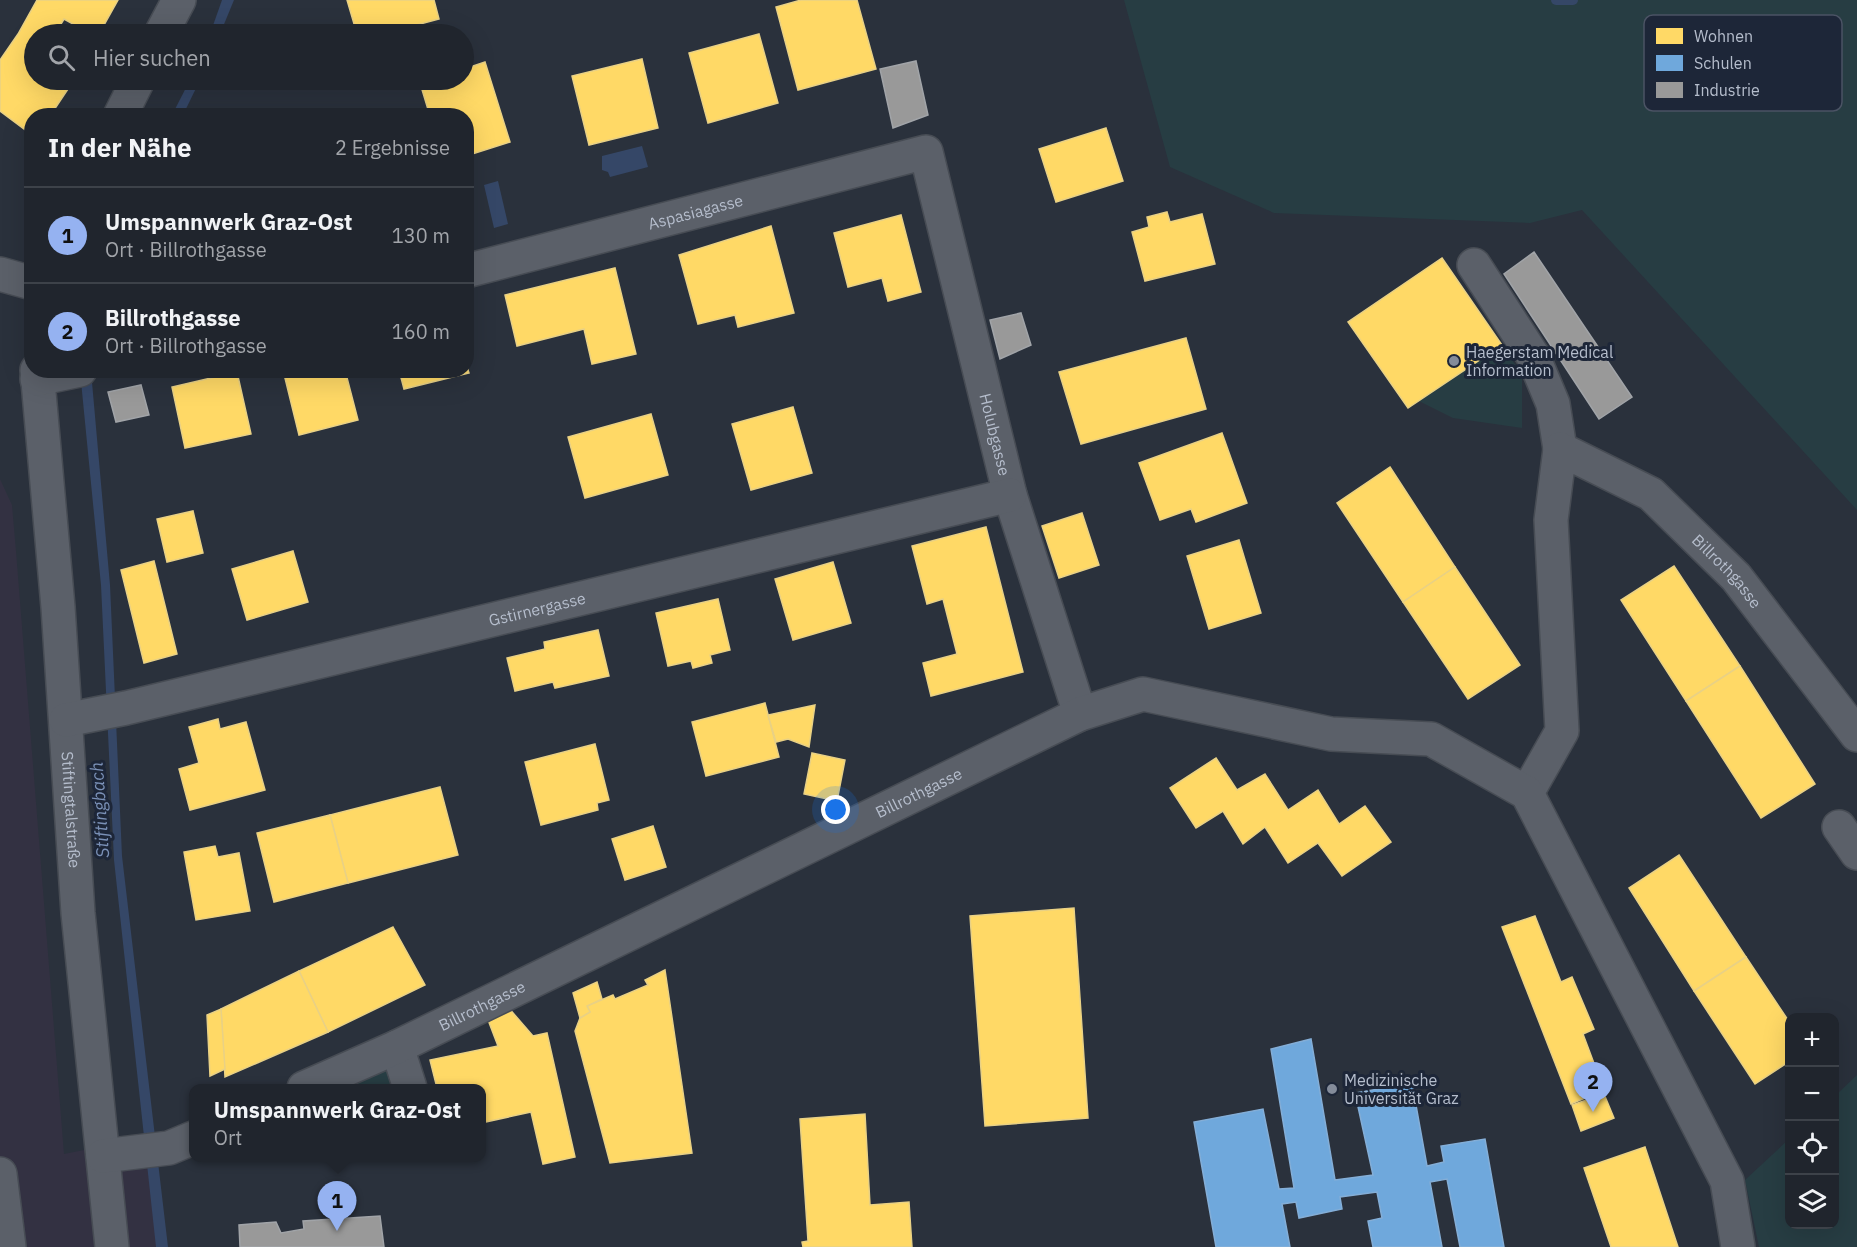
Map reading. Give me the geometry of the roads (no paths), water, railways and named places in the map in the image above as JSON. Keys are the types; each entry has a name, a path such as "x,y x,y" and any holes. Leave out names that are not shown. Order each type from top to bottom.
{"street":[{"path":"166,24 179,0"},
{"path":"124,108 133,90"},
{"name":"Aspasiagasse","path":"474,269 926,152"},
{"name":"Holubgasse","path":"926,152 1010,495 1080,714"},
{"path":"1474,265 1533,356 1553,404 1560,449 1551,520 1562,731 1527,793 1727,1181 1738,1247"},
{"path":"0,274 24,281"},
{"name":"Stiftingtalstraße","path":"54,378 96,714 78,913 112,1247"},
{"name":"Billrothgasse","path":"1560,449 1651,494 1736,577 1857,735"},
{"name":"Gstirnergasse","path":"96,714 1010,495"},
{"name":"Billrothgasse","path":"315,1084 397,1047 1080,714 1143,694 1331,734 1431,740 1527,793"},
{"path":"397,1047 408,1084"},
{"path":"103,1156 167,1146"},
{"path":"0,1174 9,1247"}],"water":[{"path":"222,0 234,0 224,24 214,24"},
{"path":"185,90 195,90 186,108 176,108"},
{"path":"642,146 648,167 610,177 608,172 602,170 602,156"},
{"path":"498,181 508,224 494,228 484,185"},
{"name":"Stiftingbach","path":"81,378 92,378 110,585 122,856 168,1247 156,1247 114,860 101,585"}],"waterway":[{"path":"1556,0 1573,0"}],"place":[{"name":"Haegerstam Medical Information","path":"1454,361"},
{"name":"Medizinische Universität Graz","path":"1332,1089"},
{"name":"Billrothgasse","path":"1593,1112"},
{"name":"Umspannwerk Graz-Ost","path":"337,1231"}]}
